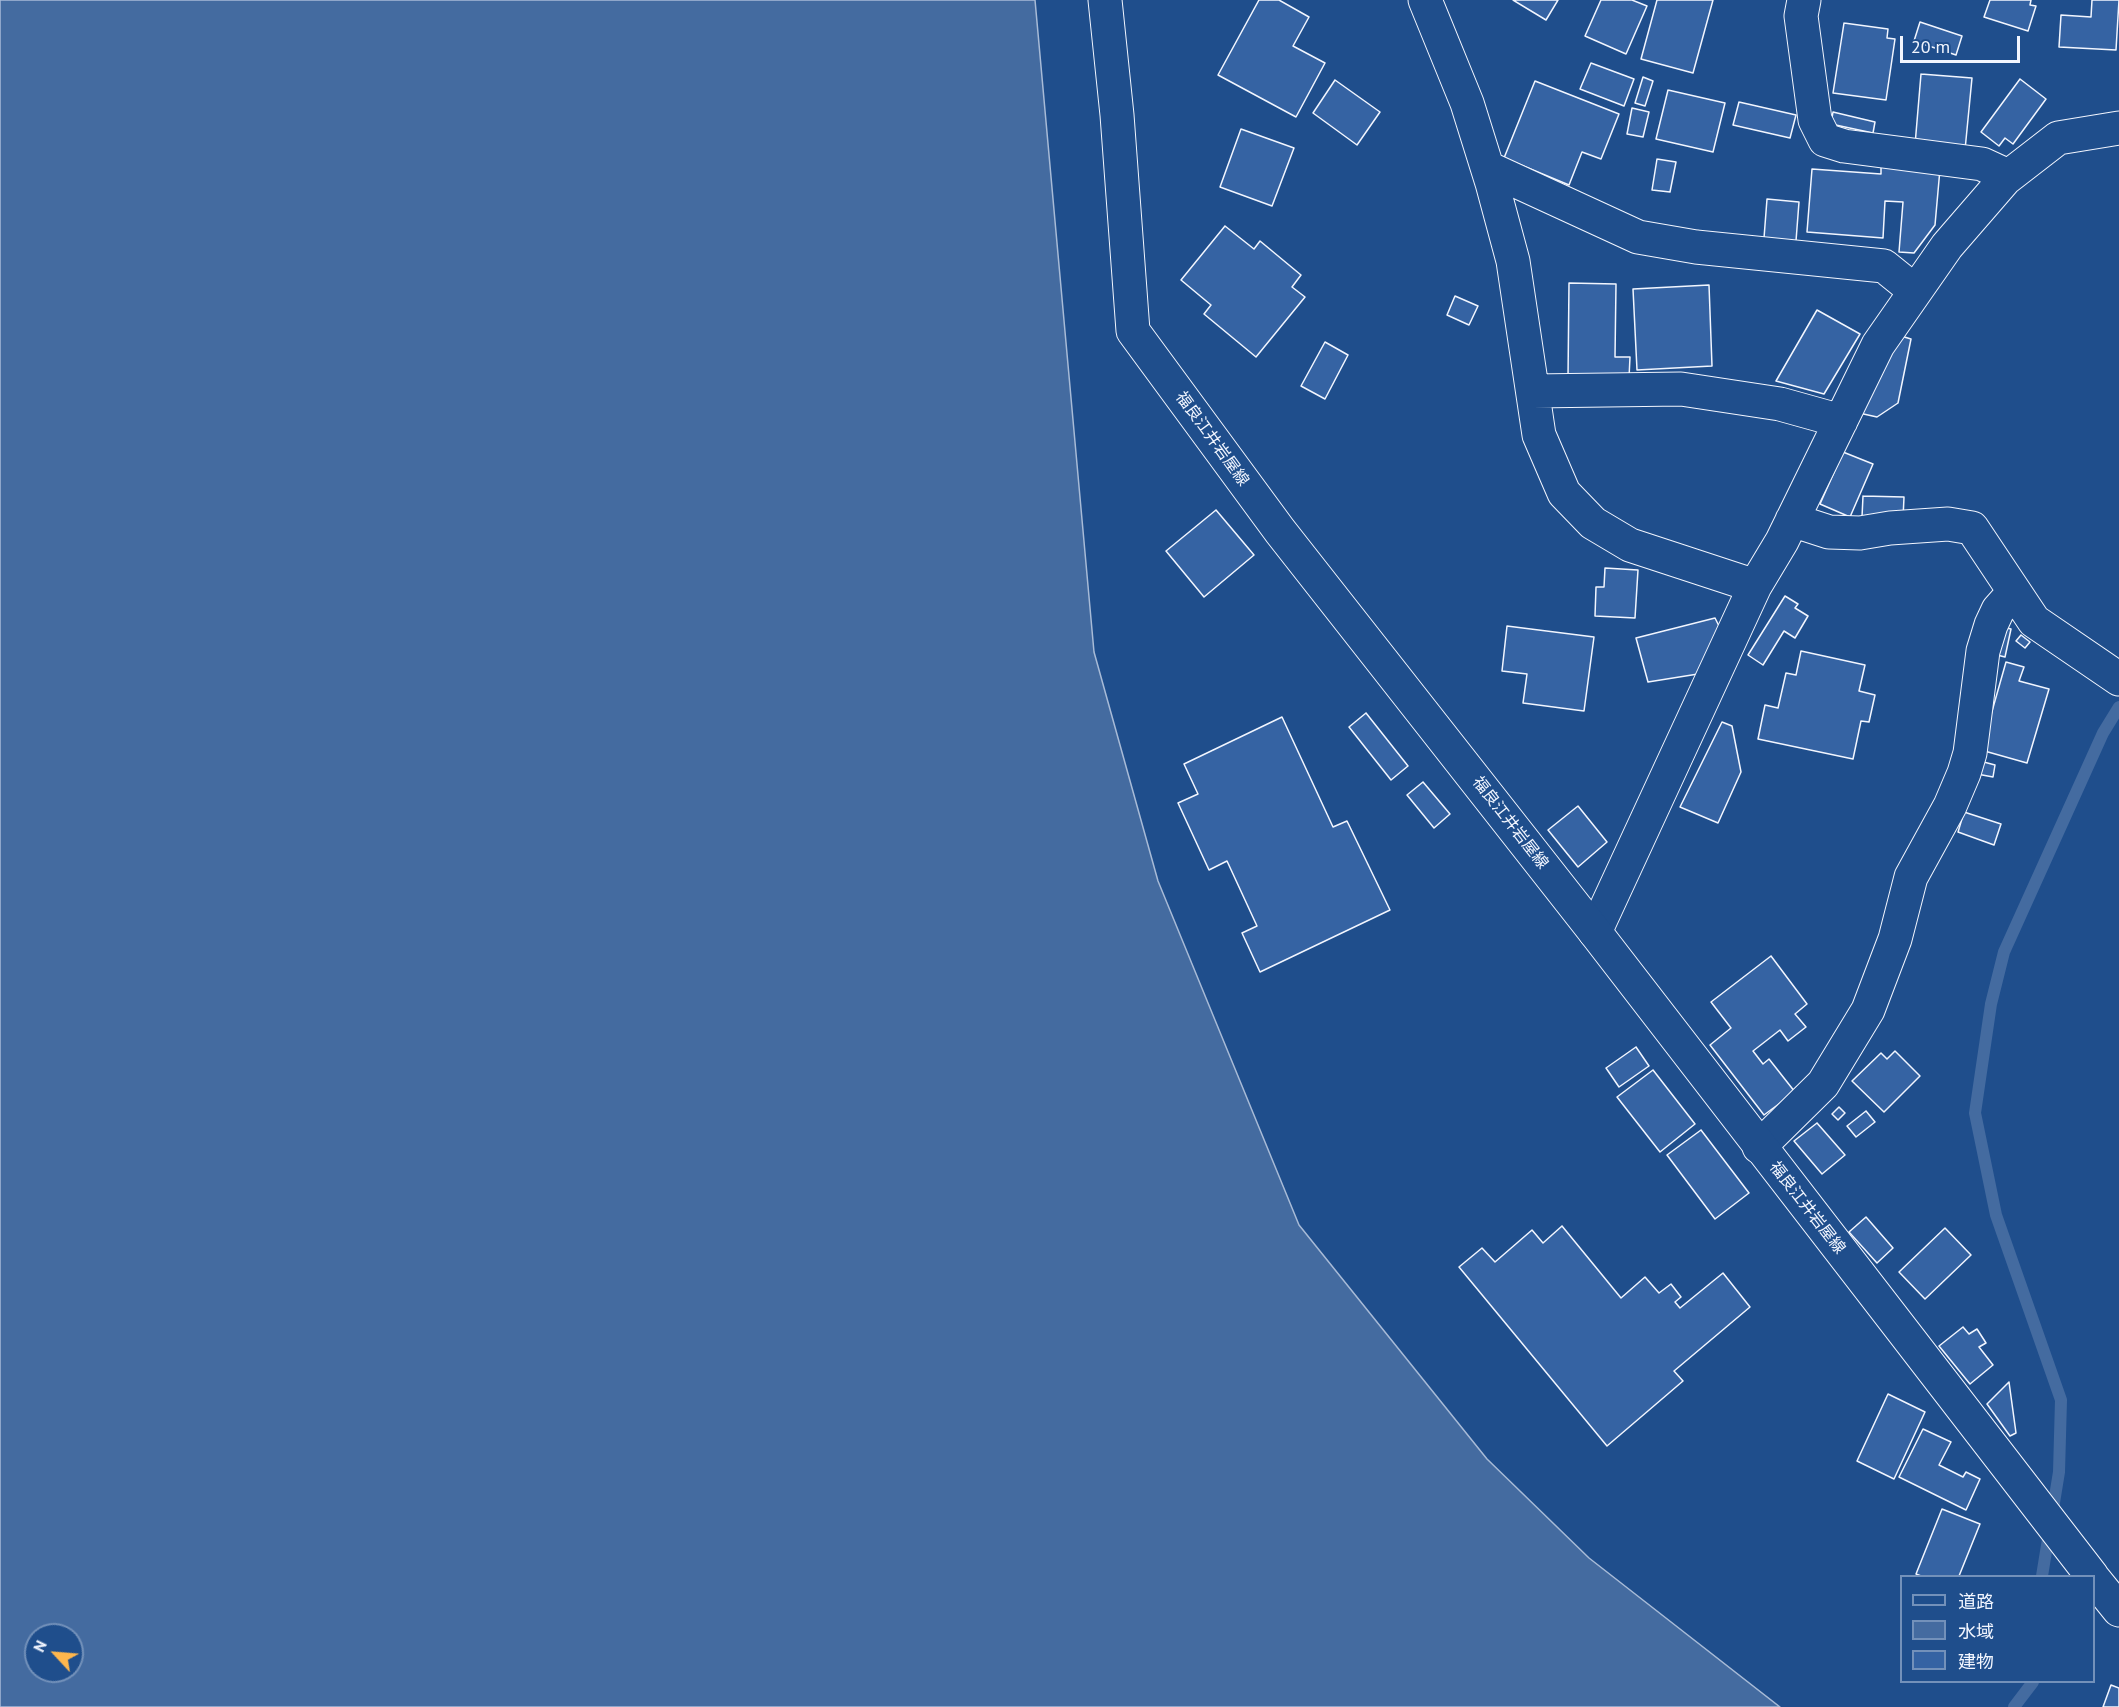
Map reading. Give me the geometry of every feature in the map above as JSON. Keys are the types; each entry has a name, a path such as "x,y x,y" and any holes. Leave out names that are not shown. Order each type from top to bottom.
{"street":[{"name":"福良江井岩屋線","path":"1105,0 1117,115 1133,331 1280,531 1595,932 2086,1570"},
{"path":"1425,0 1467,104 1488,168 1513,261 1539,435 1564,493 1593,523 1630,545 1755,586"},
{"path":"1804,0 1801,16 1815,120 1824,140 1844,146 1982,165 2008,176"},
{"path":"1595,932 1755,586 1792,520 1878,345 1947,246 2008,176 2058,138 2119,128"},
{"path":"1488,168 1638,237 1696,247 1884,266 1915,291"},
{"path":"1533,391 1681,389 1780,404 1841,421"},
{"path":"1792,520 1829,532 1860,533 1890,528 1948,524 1972,528 2034,621 2119,679"},
{"path":"1759,1147 1823,1084 1868,1010 1895,939 1911,877 1950,806 1964,773 1973,734 1983,651 1998,610 2014,592"},
{"name":"福良江井岩屋線","path":"2095,1581 2119,1611"}],"water":[{"path":"0,0 1035,0 1094,652 1158,881 1299,1225 1487,1459 1589,1558 1780,1707 0,1707"}],"building":[{"path":"1259,0 1279,0 1309,17 1293,46 1325,63 1296,117 1218,75"},
{"path":"1513,0 1558,0 1546,20"},
{"path":"1601,0 1632,0 1647,6 1626,54 1585,36"},
{"path":"1657,0 1713,0 1693,73 1641,59"},
{"path":"1990,0 2031,0 2030,5 2036,6 2028,31 1984,17"},
{"path":"2092,0 2119,0 2116,50 2059,47 2061,15 2091,17"},
{"path":"1920,22 1962,36 1956,55 1914,41"},
{"path":"1844,23 1888,29 1887,38 1895,39 1886,100 1833,93"},
{"path":"1591,63 1634,79 1624,106 1580,89"},
{"path":"1921,74 1972,78 1965,150 1915,145"},
{"path":"1643,77 1653,81 1645,106 1635,103"},
{"path":"2020,79 2046,99 2013,144 2005,138 1999,146 1981,132"},
{"path":"1335,80 1380,112 1357,145 1313,113"},
{"path":"1535,81 1619,114 1601,159 1582,152 1569,185 1504,158"},
{"path":"1668,90 1725,103 1713,152 1656,139"},
{"path":"1739,102 1796,115 1790,138 1733,125"},
{"path":"1632,108 1649,112 1643,137 1627,134"},
{"path":"1833,112 1875,122 1873,133 1831,124"},
{"path":"1241,129 1294,148 1272,206 1220,187"},
{"path":"1657,159 1676,162 1670,192 1652,190"},
{"path":"1881,165 1940,169 1935,225 1914,253 1899,252 1903,202 1885,201 1883,238 1807,232 1812,169 1881,174"},
{"path":"1767,199 1799,202 1796,241 1764,238"},
{"path":"1225,226 1254,249 1260,241 1301,275 1292,287 1305,297 1256,357 1204,314 1211,305 1181,280"},
{"path":"1569,283 1616,284 1615,357 1630,357 1629,378 1568,378"},
{"path":"1709,285 1712,366 1637,370 1633,289"},
{"path":"1455,296 1478,306 1469,325 1447,315"},
{"path":"1817,310 1860,334 1824,394 1776,381"},
{"path":"1901,336 1911,339 1898,403 1877,417 1859,413"},
{"path":"1325,342 1348,355 1325,399 1301,386"},
{"path":"1843,452 1873,464 1850,517 1820,504"},
{"path":"1863,496 1904,497 1903,519 1862,517"},
{"path":"1216,510 1254,555 1204,597 1166,551"},
{"path":"1605,568 1638,570 1635,618 1595,616 1596,587 1604,587"},
{"path":"1785,596 1798,604 1795,608 1808,616 1795,638 1784,631 1763,665 1748,655"},
{"path":"1715,618 1719,626 1698,674 1648,682 1636,638"},
{"path":"1507,626 1594,637 1584,711 1523,703 1527,674 1502,671"},
{"path":"1999,626 2011,629 2005,657 1993,654"},
{"path":"2021,635 2030,642 2025,648 2016,641"},
{"path":"1801,651 1865,665 1859,691 1875,695 1869,722 1861,721 1853,759 1758,739 1765,705 1778,708 1786,673 1796,675"},
{"path":"2006,662 2024,667 2019,681 2049,689 2027,763 1981,750"},
{"path":"1366,713 1408,766 1391,780 1349,727"},
{"path":"1282,717 1333,827 1347,821 1390,910 1260,972 1242,933 1257,926 1227,861 1209,870 1178,803 1198,794 1184,764"},
{"path":"1722,722 1732,726 1741,772 1718,823 1680,807"},
{"path":"1980,761 1995,765 1993,777 1977,774"},
{"path":"1423,782 1450,814 1434,828 1407,795"},
{"path":"1578,806 1607,842 1578,867 1548,830"},
{"path":"1964,812 2001,824 1994,845 1958,832"},
{"path":"1771,956 1807,1004 1795,1014 1806,1027 1788,1041 1780,1030 1753,1051 1763,1064 1769,1059 1795,1092 1764,1115 1710,1045 1731,1028 1711,1002"},
{"path":"1636,1047 1649,1066 1619,1087 1606,1068"},
{"path":"1895,1051 1920,1076 1884,1112 1852,1081 1881,1053 1887,1059"},
{"path":"1653,1070 1695,1124 1660,1152 1617,1097"},
{"path":"1839,1107 1845,1113 1838,1120 1832,1114"},
{"path":"1866,1111 1875,1122 1856,1137 1847,1126"},
{"path":"1817,1123 1845,1155 1822,1174 1794,1141"},
{"path":"1701,1130 1749,1193 1715,1219 1667,1155"},
{"path":"1866,1217 1893,1248 1877,1263 1849,1232"},
{"path":"1562,1226 1621,1298 1645,1277 1659,1293 1671,1284 1681,1297 1675,1302 1680,1308 1723,1273 1750,1307 1674,1371 1683,1381 1607,1446 1459,1267 1482,1248 1495,1262 1532,1230 1543,1243"},
{"path":"1945,1228 1971,1255 1925,1299 1899,1272"},
{"path":"1963,1327 1969,1334 1977,1329 1986,1343 1979,1347 1993,1365 1970,1384 1939,1346"},
{"path":"2009,1382 2016,1433 2010,1436 1987,1404"},
{"path":"1888,1394 1925,1412 1894,1479 1857,1461"},
{"path":"1923,1429 1951,1442 1939,1465 1963,1477 1966,1472 1980,1479 1966,1510 1899,1477"},
{"path":"1942,1509 1980,1524 1959,1575 1916,1574"},
{"path":"2111,1685 2119,1688 2119,1707 2103,1707"}],"waterway":[{"path":"2042,1575 2059,1472 2061,1400 1996,1215 1975,1113 1991,1004 2004,952 2103,733 2119,707"},
{"path":"2014,1707 2032,1683"}]}
